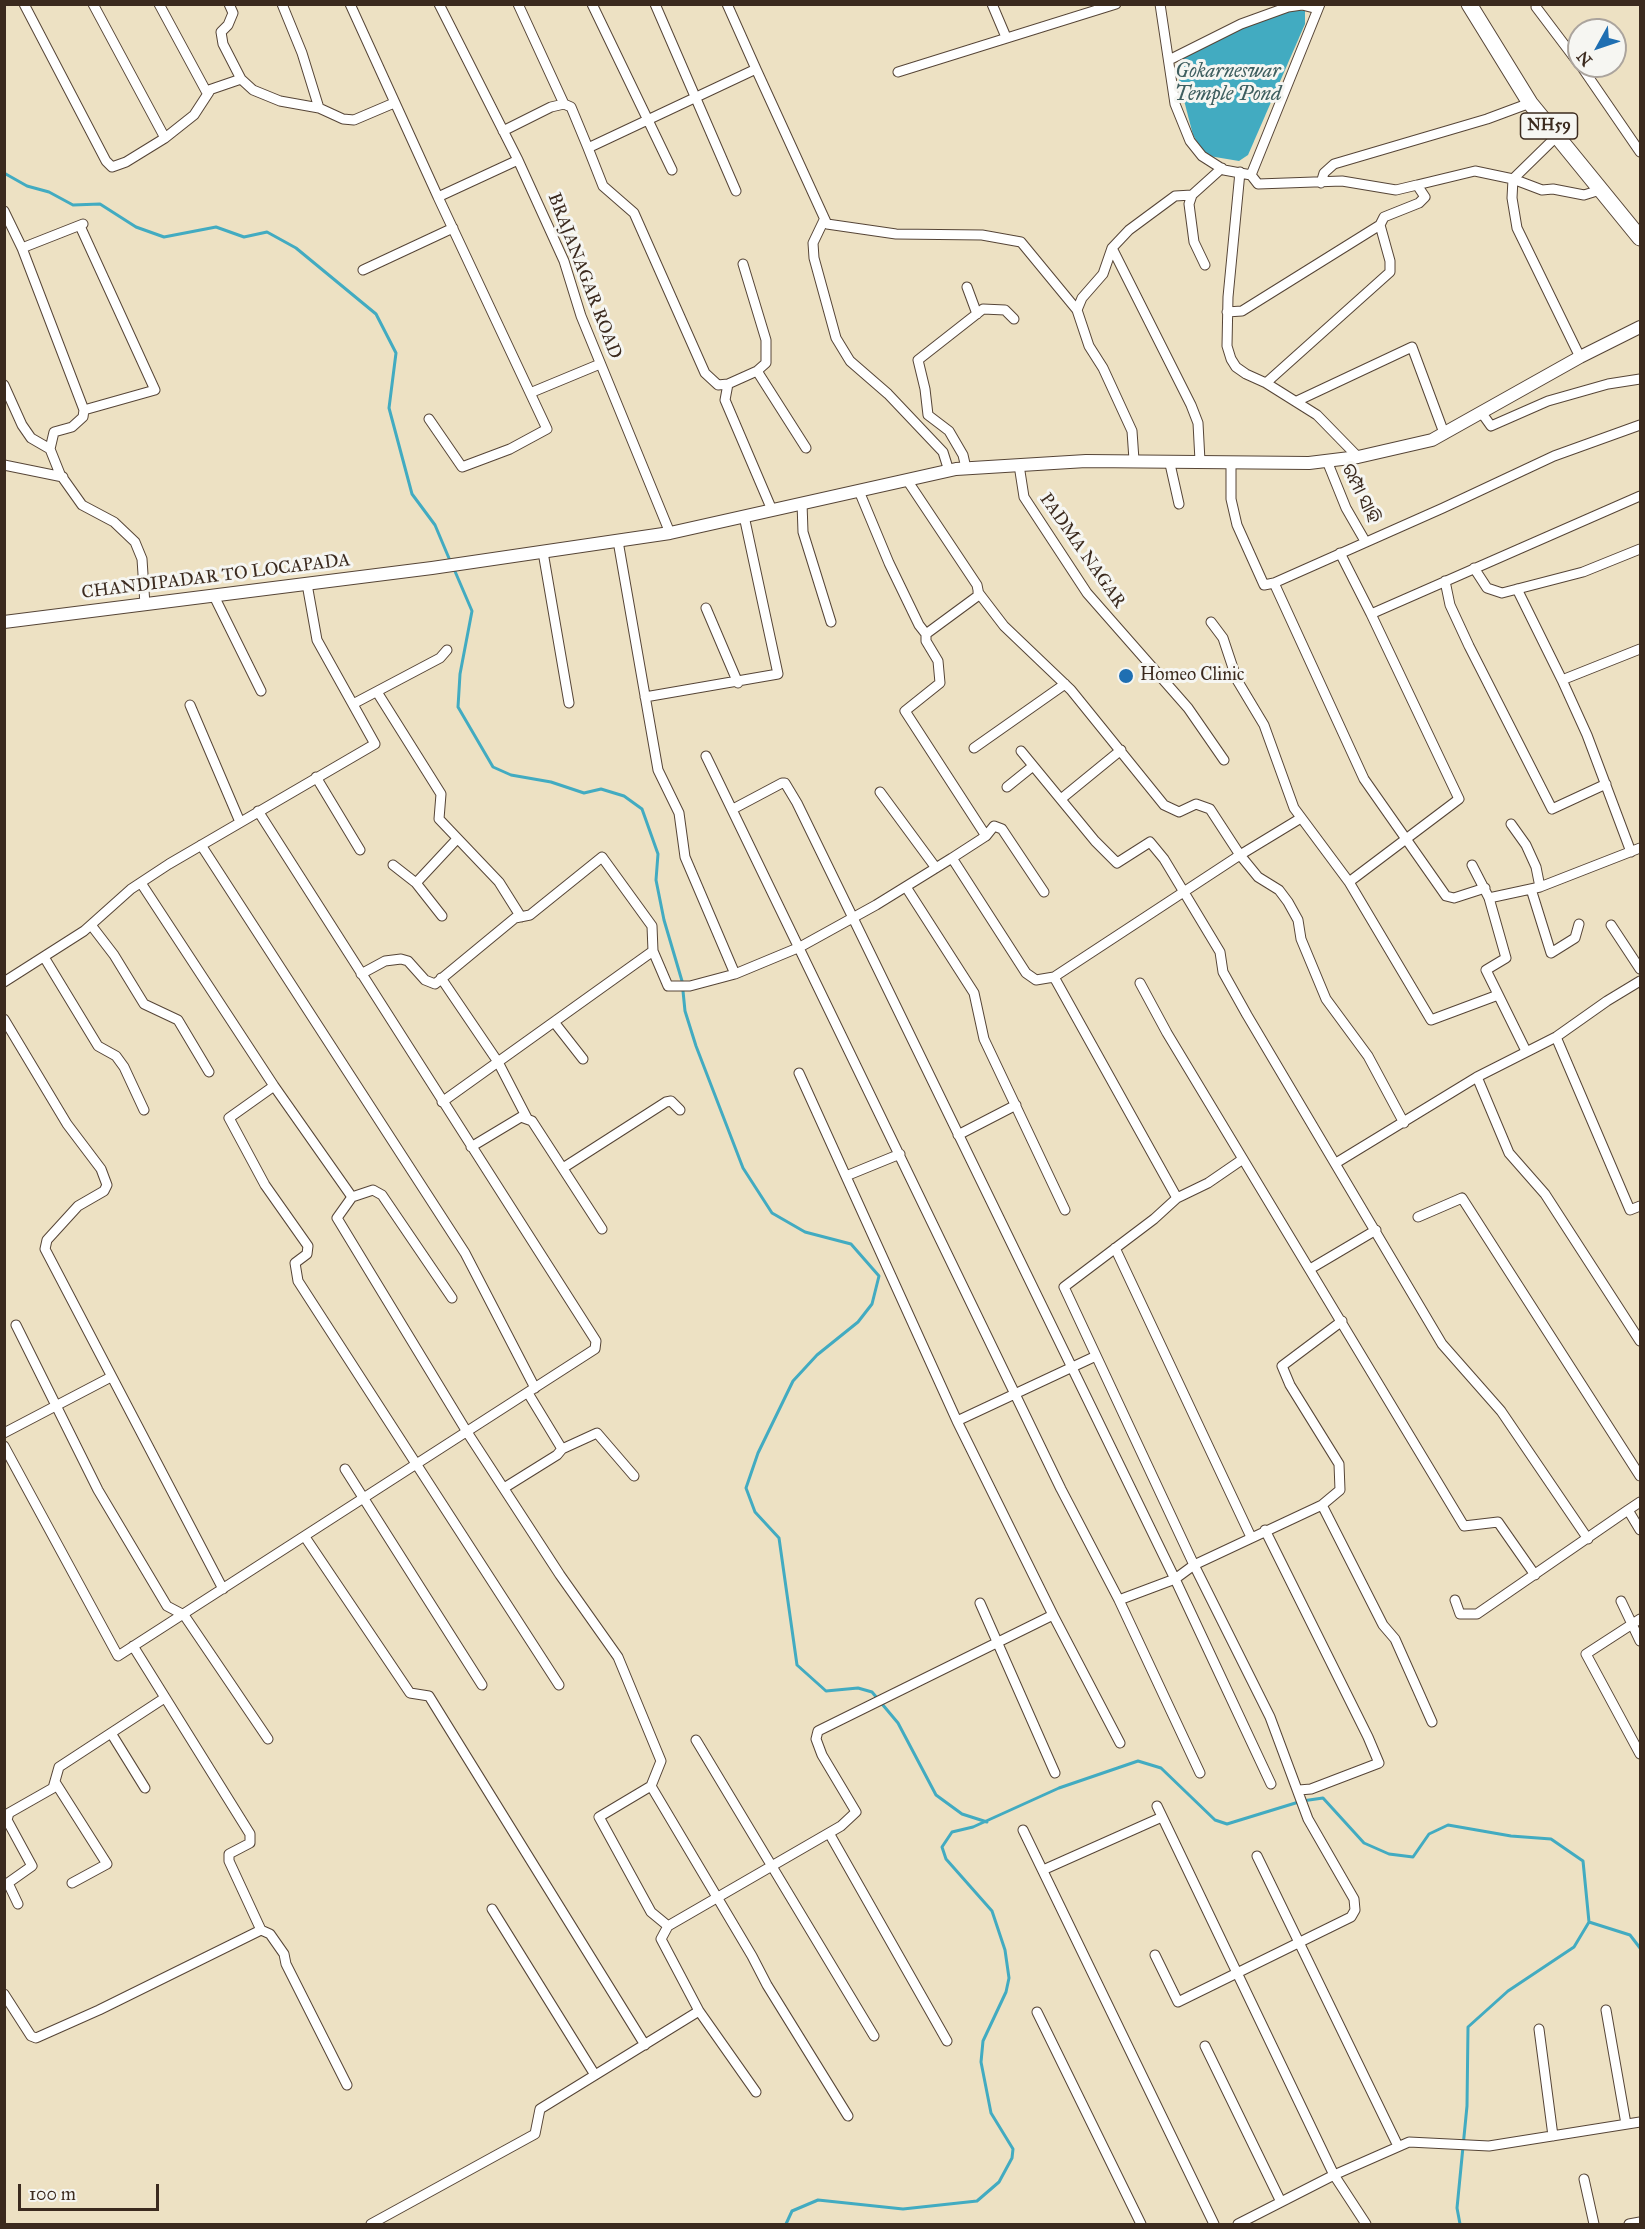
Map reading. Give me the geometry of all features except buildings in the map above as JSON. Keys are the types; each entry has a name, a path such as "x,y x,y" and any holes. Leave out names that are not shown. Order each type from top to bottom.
{"highway":[{"name":"NH59","path":"1468,4 1530,103 1641,238"}],"street":[{"path":"24,4 106,160 112,167 126,162 165,138 194,115 209,92 241,79"},
{"path":"93,4 165,138"},
{"path":"159,4 206,91 209,92"},
{"path":"229,4 233,13 228,26 221,32 223,44 241,79 253,90 280,101 319,108 343,119 354,120 394,103"},
{"path":"282,4 302,53 319,108"},
{"path":"350,4 547,429 510,449 462,467 429,419"},
{"name":"BRAJANAGAR ROAD","path":"439,4 518,160 564,261 572,290 600,364 648,474 670,533"},
{"path":"518,4 564,104"},
{"path":"592,4 672,170"},
{"path":"655,4 736,191"},
{"path":"727,4 827,224 896,234 982,235 1021,242 1077,310 1089,346 1103,368 1132,431 1134,460"},
{"path":"992,4 1006,37"},
{"path":"1078,4 1080,15"},
{"path":"898,72 1116,4"},
{"path":"1160,4 1175,104 1190,141 1202,156 1222,168 1251,175 1258,184 1342,181 1396,190 1475,171 1513,179 1542,190 1553,189 1584,195 1600,190"},
{"path":"1168,60 1241,24 1288,7 1302,5 1319,7 1251,175"},
{"path":"1536,7 1567,48"},
{"path":"588,148 756,69"},
{"path":"1589,78 1641,152"},
{"path":"1321,183 1324,173 1334,164 1476,122 1530,103"},
{"path":"503,130 551,107 564,104 571,107 603,186 616,200 628,205 634,213 705,373 718,385 728,384 758,371 766,363 767,349 743,264"},
{"path":"1557,136 1513,179 1512,198 1517,228 1580,357"},
{"path":"438,197 518,160"},
{"path":"1204,265 1194,242 1189,204 1192,195 1222,168"},
{"path":"1240,172 1227,312 1227,346 1231,359 1241,370 1297,401 1317,415 1358,457"},
{"path":"1227,312 1242,311 1380,225 1384,217 1419,203 1425,197 1417,185"},
{"path":"1077,310 1082,298 1103,274 1112,248 1129,230 1175,196 1192,195"},
{"path":"4,211 22,248 84,410 83,417 72,427 54,432 50,449"},
{"path":"824,220 813,243 814,258 836,338 850,362 888,394 943,452 949,471"},
{"path":"22,248 82,225 155,390 84,410"},
{"path":"1266,383 1390,272 1390,261 1380,225"},
{"path":"363,270 453,228"},
{"path":"1112,248 1134,296 1191,405 1198,423 1200,461"},
{"path":"968,287 978,314"},
{"path":"966,468 949,431 928,415 925,389 917,364 924,354 983,309 1005,310 1014,319"},
{"name":"CHANDIPADAR TO LOCAPADA","path":"4,622 432,568 670,533 966,468 1134,460 1170,464 1200,461 1309,463 1358,457 1432,440 1580,357 1641,327"},
{"path":"1297,401 1412,347 1444,433"},
{"path":"530,393 600,364"},
{"path":"758,371 806,448"},
{"path":"1481,412 1491,426 1548,401 1608,384 1641,379"},
{"path":"728,384 725,400 772,510"},
{"path":"4,385 21,425 31,438 50,449 63,477 82,505 114,522 135,542 142,559 145,604"},
{"path":"1231,462 1231,499 1237,525 1264,585 1274,583 1443,508 1554,456 1641,425"},
{"name":"ରମ୍ପା ସାହି","path":"1327,460 1347,508 1365,541"},
{"path":"1170,464 1179,504"},
{"path":"4,465 63,477"},
{"name":"PADMA NAGAR","path":"1019,465 1024,497 1087,593 1188,708 1224,760"},
{"path":"907,480 979,593 1004,626 1065,684 1164,805 1179,812 1196,804 1210,809 1240,855 1258,877 1279,890 1298,920 1301,939 1326,999 1368,1056 1404,1123"},
{"path":"859,491 889,563 919,625 926,633 926,642 938,661 940,683 905,711 986,836"},
{"path":"1371,614 1641,496"},
{"path":"802,503 803,532 831,622"},
{"path":"645,697 704,686 738,683 778,674 744,516"},
{"path":"618,541 658,770 680,813 685,857 735,974"},
{"path":"1474,568 1487,588 1494,592 1517,589 1583,572 1641,549"},
{"path":"543,552 569,703"},
{"path":"1340,553 1459,800 1349,882"},
{"path":"1445,582 1450,605 1469,646 1552,809 1606,784"},
{"path":"1274,583 1364,779 1406,840 1449,898 1485,888"},
{"path":"4,982 91,926 141,883 258,811 375,744 317,640 307,584"},
{"path":"1489,898 1535,888 1636,850 1562,680 1517,589"},
{"path":"926,633 979,593"},
{"path":"214,596 261,691"},
{"path":"706,608 738,683"},
{"path":"1211,622 1224,638 1237,680 1264,725 1294,808 1349,882 1431,1020 1498,995"},
{"path":"1562,680 1641,649"},
{"path":"353,704 440,658 447,650"},
{"path":"974,748 1065,684"},
{"path":"377,692 441,794 439,819 499,882 521,917"},
{"path":"190,705 240,822"},
{"path":"1061,799 1121,750"},
{"path":"1021,751 1095,841 1118,862 1150,842 1164,859 1220,952 1223,972 1247,1015 1442,1344 1501,1412 1588,1539"},
{"path":"706,756 1016,1394 1119,1600 1200,1773"},
{"path":"1006,787 1033,766"},
{"path":"316,777 360,850"},
{"path":"733,809 785,783 1175,1579 1271,1784"},
{"path":"880,792 936,868"},
{"path":"4,1446 118,1656 595,1349 596,1341 258,811"},
{"path":"952,858 1026,973 1036,980 1054,977 1183,891 1300,818"},
{"path":"1511,824 1526,845 1536,867 1535,888 1551,953 1575,938 1579,924"},
{"path":"361,974 385,960 401,959 408,962 425,980 435,984 515,918 530,915 602,857 652,926 653,951 668,986 690,986 735,974 800,947 936,868 986,836 994,826 1002,828 1044,892"},
{"path":"416,883 457,839"},
{"path":"201,845 465,1253 562,1449"},
{"path":"1472,865 1489,898 1506,958 1486,970 1526,1051"},
{"path":"393,866 416,883 442,916"},
{"path":"141,883 274,1086 352,1197"},
{"path":"906,886 974,993 984,1039 1065,1210"},
{"path":"1611,925 1641,969"},
{"path":"91,926 114,955 144,1004 178,1020 209,1072"},
{"path":"442,1102 653,951"},
{"path":"44,957 98,1046 116,1056 124,1067 144,1110"},
{"path":"1054,977 1177,1198"},
{"path":"441,978 498,1062 527,1118"},
{"path":"1336,1163 1477,1077 1556,1037 1607,1001 1641,981"},
{"path":"1140,983 1167,1033 1464,1526 1498,1522 1535,1575"},
{"path":"4,1019 68,1124 101,1169 107,1185 104,1191 78,1206 47,1240 45,1249 223,1588"},
{"path":"554,1022 583,1059"},
{"path":"1556,1037 1630,1210 1640,1208"},
{"path":"799,1073 957,1421 1053,1615 1120,1743"},
{"path":"1477,1077 1509,1153 1545,1194 1641,1341"},
{"path":"274,1086 229,1118 265,1185 308,1246 307,1254 296,1263 298,1281 559,1685"},
{"path":"562,1168 666,1102 671,1101 680,1110"},
{"path":"958,1135 1016,1105"},
{"path":"471,1147 521,1117 532,1121 602,1229"},
{"path":"846,1176 900,1154"},
{"path":"1155,1955 1178,2002 1351,1917 1354,1910 1354,1899 1308,1819 1270,1717 1194,1565 1064,1287 1177,1198 1208,1183 1243,1159"},
{"path":"452,1298 382,1195 373,1190 352,1197 337,1218 467,1432 560,1575 618,1657 661,1761 651,1786 599,1817 651,1912 668,1926"},
{"path":"1418,1217 1462,1198 1641,1476"},
{"path":"1310,1269 1376,1230"},
{"path":"1115,1248 1251,1537"},
{"path":"1119,1600 1175,1579 1194,1565 1322,1505 1340,1490 1339,1464 1290,1385 1282,1366 1342,1321"},
{"path":"16,1325 98,1490 167,1606 183,1614 268,1739"},
{"path":"957,1421 1096,1356"},
{"path":"4,1433 111,1377"},
{"path":"504,1488 557,1455 562,1449 597,1433 634,1476"},
{"path":"345,1469 482,1685"},
{"path":"1455,1600 1460,1614 1477,1614 1641,1502"},
{"path":"1322,1505 1383,1625 1395,1639 1432,1722"},
{"path":"1628,1510 1641,1530"},
{"path":"1265,1530 1379,1763 1311,1789 1299,1790"},
{"path":"305,1537 410,1693 429,1696 645,2045"},
{"path":"1621,1601 1641,1641"},
{"path":"980,1603 996,1644 1055,1773"},
{"path":"756,2092 699,2011 661,1939 668,1926 829,1833 856,1812 822,1755 816,1739 818,1731 1053,1615"},
{"path":"1641,1618 1586,1654 1641,1754"},
{"path":"133,1646 250,1834 250,1843 229,1854 229,1861 261,1930 270,1934 284,1954 286,1964 347,2085"},
{"path":"18,1904 8,1883 32,1866 7,1820 9,1813 53,1788 55,1773 59,1767 164,1699"},
{"path":"111,1733 145,1788"},
{"path":"696,1740 874,2036"},
{"path":"55,1782 106,1864 72,1883"},
{"path":"651,1786 718,1897 767,1985 848,2116"},
{"path":"1157,1806 1334,2175 1366,2224"},
{"path":"1043,1870 1162,1816"},
{"path":"1023,1830 1214,2224"},
{"path":"829,1833 947,2041"},
{"path":"1257,1856 1398,2146"},
{"path":"492,1909 595,2075"},
{"path":"4,1994 31,2036 36,2038 99,2010 261,1930"},
{"path":"1606,2010 1626,2124"},
{"path":"371,2224 536,2134 540,2109 699,2011"},
{"path":"1037,2012 1141,2224"},
{"path":"1539,2029 1553,2136"},
{"path":"1205,2046 1281,2202"},
{"path":"1238,2224 1334,2175 1409,2142 1489,2146 1641,2122"},
{"path":"1584,2179 1594,2224"},
{"path":"1629,2224 1641,2222"}],"water":[{"name":"Gokarneswar Temple Pond","path":"1292,9 1305,11 1305,24 1248,155 1239,161 1209,156 1202,151 1193,135 1179,81 1179,69 1184,57 1232,30"}],"waterway":[{"path":"4,173 27,186 49,192 73,205 100,204 136,227 164,237 216,227 244,237 267,232 296,248 376,314 396,353 389,408 412,494 435,525 451,563"},
{"path":"454,569 472,611 460,674 458,707 493,767 511,775 551,782 584,793 601,789 624,796 642,809 658,854 656,880 664,920 682,981 685,1011 696,1046 743,1168 772,1213 805,1232 851,1244 879,1276 872,1304 858,1322 817,1355 793,1381 758,1453 746,1488 755,1512 779,1538 797,1665 826,1691 858,1688 872,1692 898,1723 936,1795 962,1814 987,1822"},
{"path":"786,2224 792,2211 818,2200 903,2209 977,2201 999,2182 1012,2158 1013,2149 991,2113 981,2062 983,2041 1006,1992 1009,1978 1005,1950 992,1911 946,1859 942,1847 952,1832 973,1827 1059,1788 1138,1761 1161,1768 1215,1820 1227,1824 1302,1801 1323,1798 1364,1843 1389,1854 1413,1857 1429,1834 1448,1825 1511,1836 1551,1839 1583,1861 1589,1922 1574,1947 1508,1991 1468,2027 1467,2106 1457,2208 1460,2224"},
{"path":"1589,1922 1630,1935 1640,1948"}],"place":[{"name":"Homeo Clinic","path":"1126,676"}]}
